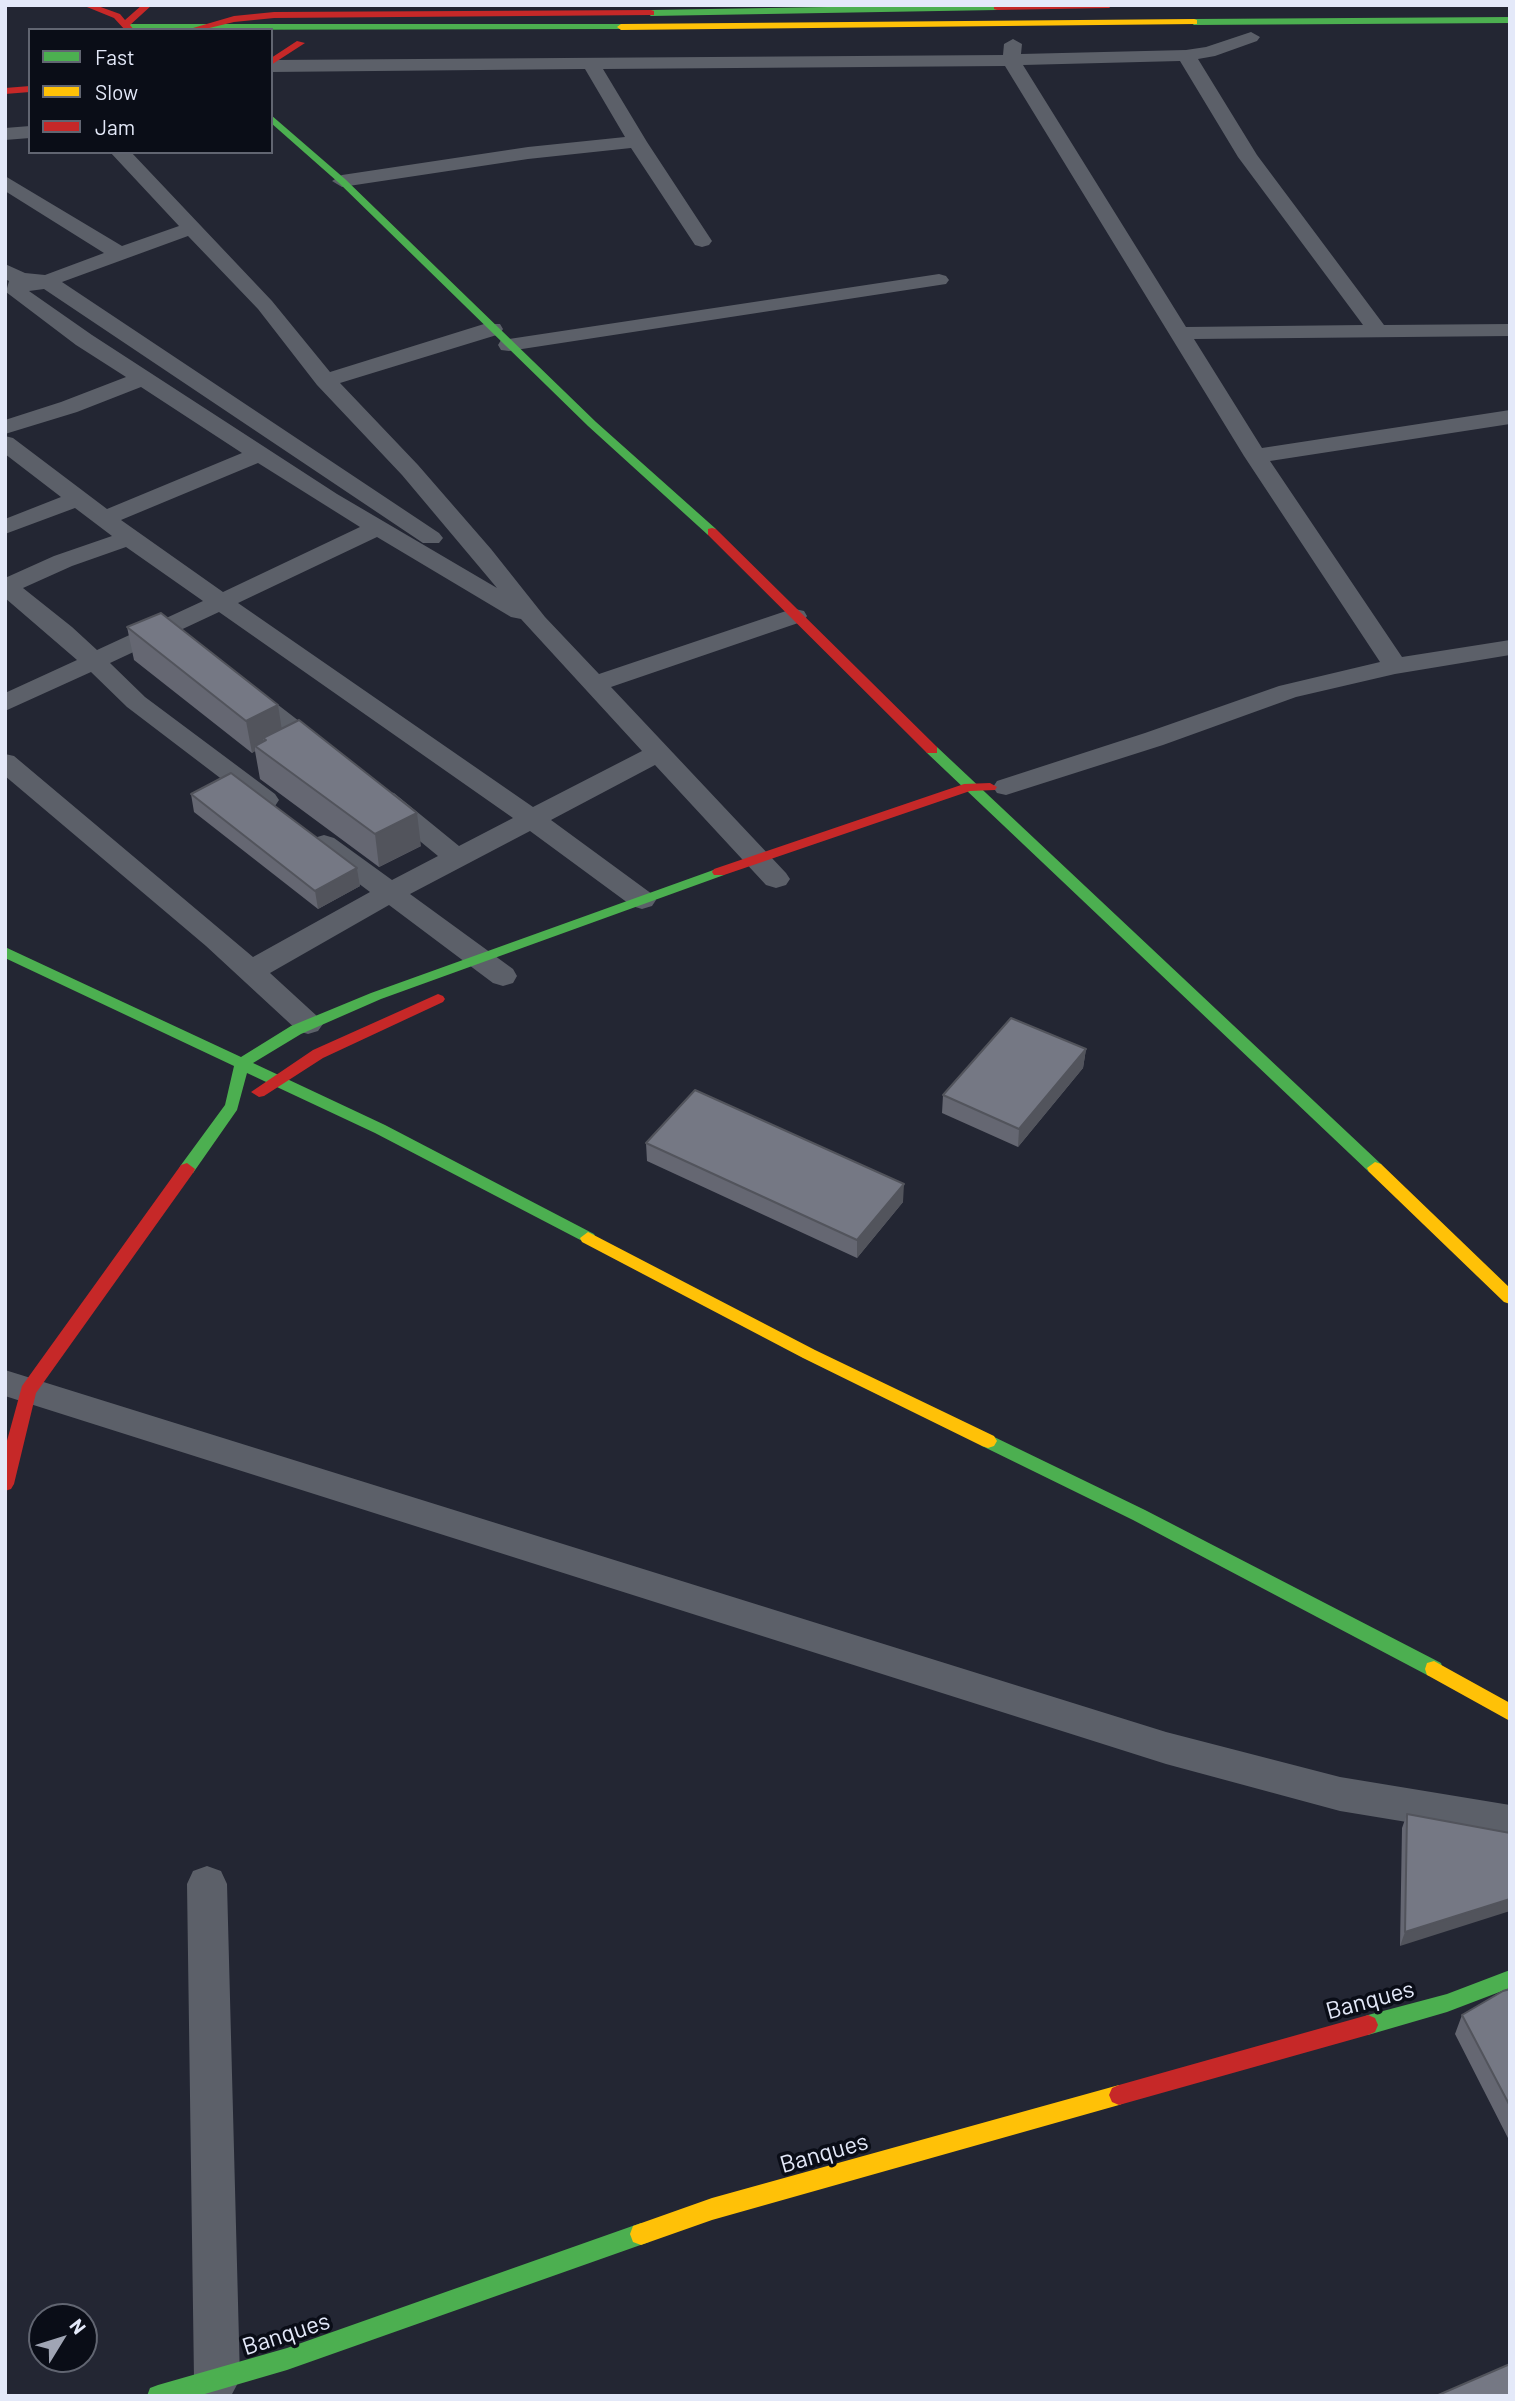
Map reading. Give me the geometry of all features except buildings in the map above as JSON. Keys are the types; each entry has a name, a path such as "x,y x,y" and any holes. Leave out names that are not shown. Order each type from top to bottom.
{"main road":[{"path":"86,5 110,8 128,27 677,27 1013,49 1251,37 1510,35"},
{"path":"128,27 148,5"},
{"path":"273,43 677,27 765,14 1109,5"},
{"path":"765,14 1510,20"},
{"path":"273,63 300,43"},
{"path":"5,91 28,89"},
{"path":"273,120 342,181 509,345 724,542 795,616 969,787 996,795 1322,1117 1510,1298"},
{"path":"232,1106 242,1063 308,1024 376,996 496,972 642,900 969,787 996,795"},
{"path":"967,812 996,795"},
{"path":"5,952 404,1141 809,1354 1163,1528 1404,1652 1510,1713"},
{"path":"5,1484 13,1391 232,1106 278,1081 318,1054 416,1007 453,994"},
{"path":"1466,1257 1510,1312"},
{"name":"Banques","path":"158,2396 287,2359 712,2209 1447,2003 1510,1979"}],"street":[{"path":"677,27 677,63"},
{"path":"273,64 677,63 1013,49 1186,55 1209,52 1251,37"},
{"path":"1013,49 1179,333 1255,456 1395,666"},
{"path":"1186,55 1248,157 1378,331"},
{"path":"591,64 636,142 702,242"},
{"path":"5,134 28,132"},
{"path":"342,181 528,153 636,142"},
{"path":"122,154 189,229 265,305 324,380 410,470 536,622 776,879"},
{"path":"5,182 120,254"},
{"path":"12,285 46,281 189,229"},
{"path":"509,345 939,279"},
{"path":"46,281 514,594"},
{"path":"12,285 143,378 259,454 376,529 536,622"},
{"path":"324,380 492,329"},
{"path":"1179,333 1510,330"},
{"path":"5,427 69,407 143,378"},
{"path":"198,413 226,402"},
{"path":"1255,456 1510,417"},
{"path":"5,443 129,538 179,570 220,602 531,819 642,900"},
{"path":"104,519 259,454"},
{"path":"357,488 410,470"},
{"path":"5,527 76,499"},
{"path":"5,703 376,529"},
{"path":"129,538 63,561 6,587 96,662 136,702 287,816"},
{"path":"594,684 795,616"},
{"path":"165,628 187,645"},
{"path":"996,795 1287,691 1395,666 1510,647"},
{"path":"230,680 456,857"},
{"path":"282,751 307,740"},
{"path":"251,971 456,857 659,753"},
{"path":"5,762 251,971 308,1024"},
{"path":"233,775 257,763"},
{"path":"309,833 496,972"},
{"path":"13,1391 1179,1752 1340,1794 1510,1822"},
{"path":"207,1884 217,2379"}],"traffic: fast":[{"path":"651,13 997,7"},
{"path":"1194,22 1510,20"},
{"path":"128,27 621,27"},
{"path":"273,120 342,181 592,424 712,532"},
{"path":"932,750 1375,1168"},
{"path":"187,1169 232,1106 242,1064 265,1047 296,1030 376,996 719,872"},
{"path":"5,952 380,1129 588,1238"},
{"path":"988,1441 1139,1515 1434,1669"},
{"path":"1368,2025 1447,2003 1510,1979"},
{"path":"158,2396 287,2359 641,2234"}],"traffic: slow":[{"path":"621,27 1194,22"},
{"path":"1375,1168 1510,1298"},
{"path":"588,1238 809,1354 988,1441"},
{"path":"1434,1669 1510,1713"},
{"path":"641,2234 712,2209 1119,2095"}],"traffic: jam":[{"path":"86,5 117,16 128,28"},
{"path":"126,24 148,5"},
{"path":"997,7 1109,5"},
{"path":"197,28 234,19 274,15 651,13"},
{"path":"273,61 300,43"},
{"path":"5,91 28,89"},
{"path":"712,532 932,750"},
{"path":"719,872 969,787 990,787"},
{"path":"259,1092 318,1054 438,999"},
{"path":"5,1484 28,1391 187,1169"},
{"path":"1119,2095 1368,2025"}]}
